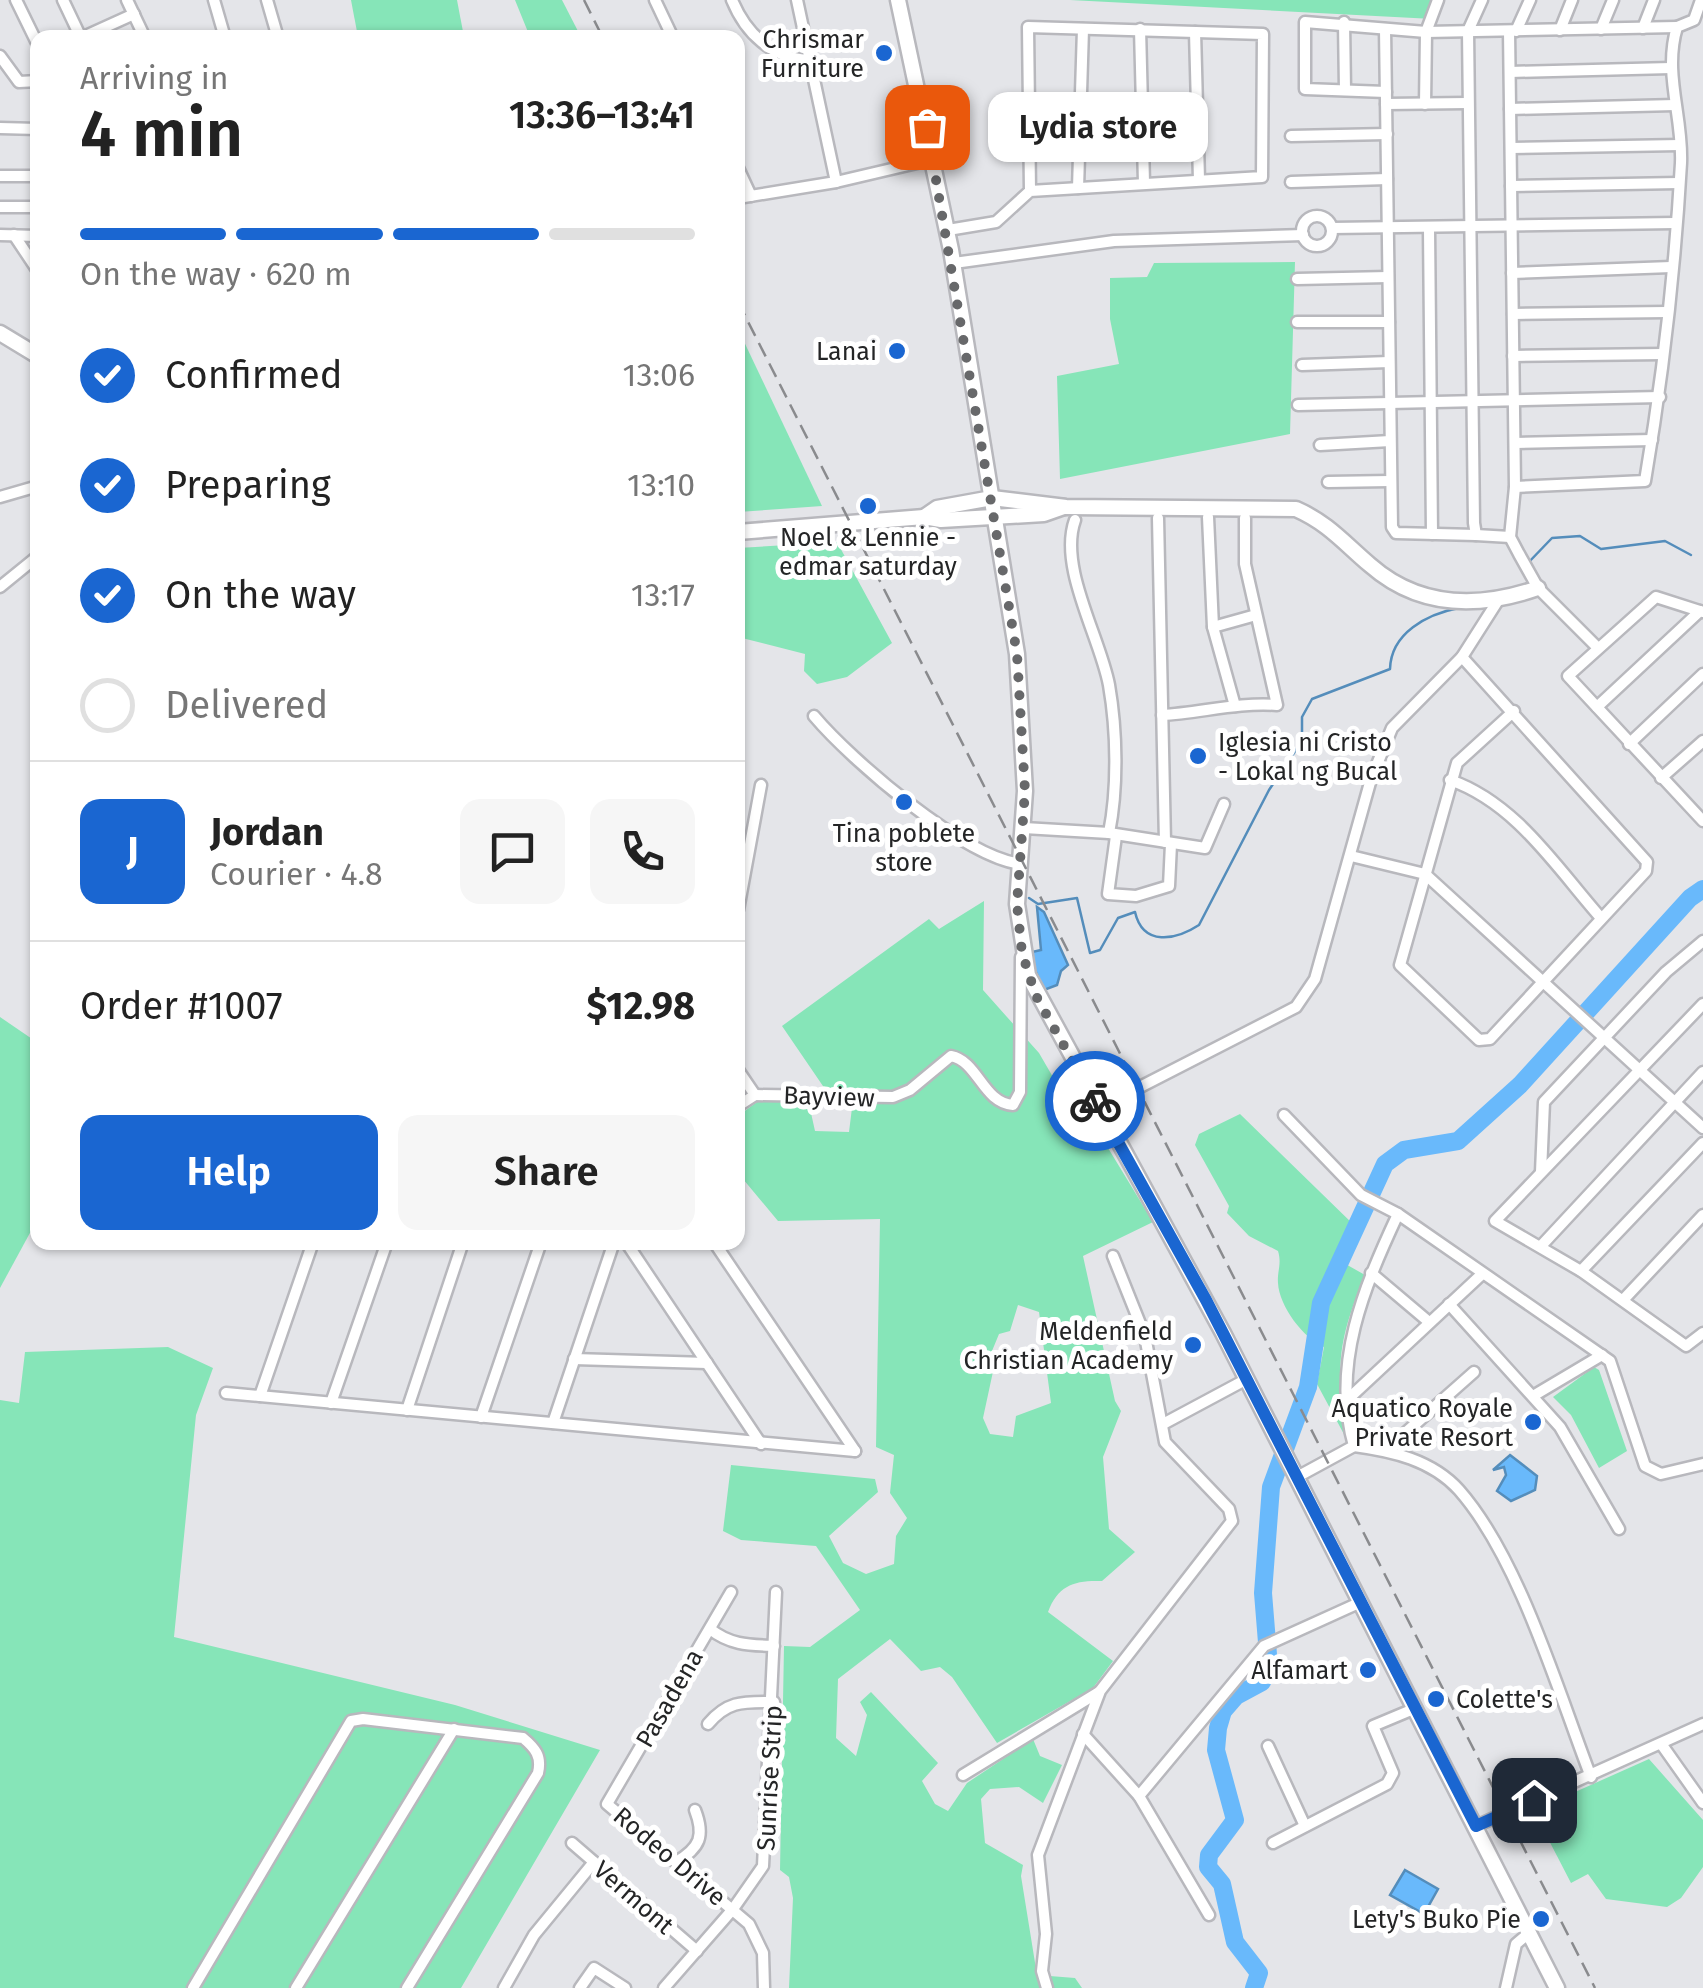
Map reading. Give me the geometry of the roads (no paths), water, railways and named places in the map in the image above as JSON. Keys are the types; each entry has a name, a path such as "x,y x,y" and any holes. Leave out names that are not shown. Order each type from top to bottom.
{"main road":[{"path":"898,0 948,230 1017,654 1024,828 1017,904 1022,953 1036,996 1247,1378 1557,1988"},
{"path":"0,332 30,351"},
{"path":"924,516 937,508 992,498 1071,514"},
{"path":"745,531 924,516 940,520 994,514 1296,509 1326,522 1372,567 1400,586 1464,605 1497,602 1538,588"}],"street":[{"path":"16,0 31,30"},
{"path":"63,0 76,30"},
{"path":"128,0 141,30"},
{"path":"214,0 223,30"},
{"path":"267,0 276,30"},
{"path":"654,0 669,30"},
{"path":"732,0 752,33 771,49 790,58 810,60"},
{"path":"797,0 836,182"},
{"path":"1425,104 1426,32 1438,0"},
{"path":"1476,535 1468,32 1482,0"},
{"path":"1530,0 1513,31 1510,72 1515,487 1510,537 1538,588 1598,647"},
{"path":"1560,30 1572,0"},
{"path":"1601,29 1613,0"},
{"path":"1643,28 1654,0"},
{"path":"1468,103 1425,104 1344,90 1305,89 1306,22 1344,22 1426,32 1677,27 1694,20 1701,0"},
{"path":"98,30 134,14"},
{"path":"1344,22 1344,90"},
{"path":"948,230 996,222 1030,191 1262,177 1263,34 1028,27 1030,191"},
{"path":"1515,487 1644,480 1660,398 1679,183 1680,145 1669,53 1677,27"},
{"path":"1385,28 1390,481 1396,533 1510,537"},
{"path":"1078,188 1083,29"},
{"path":"1140,29 1144,183"},
{"path":"1195,32 1199,180"},
{"path":"0,56 20,82 30,82"},
{"path":"1510,72 1671,68"},
{"path":"1510,109 1675,105"},
{"path":"0,128 30,129"},
{"path":"1291,136 1386,134"},
{"path":"1510,148 1680,145"},
{"path":"745,197 836,182 934,159"},
{"path":"0,176 30,176"},
{"path":"1290,182 1387,179"},
{"path":"745,183 751,196"},
{"path":"1511,186 1679,183"},
{"path":"0,207 30,207"},
{"path":"1313,216 1323,217 1332,228 1324,244 1309,243 1303,235 1303,226 1313,216"},
{"path":"1332,228 1675,223"},
{"path":"1429,228 1432,534"},
{"path":"0,234 30,236"},
{"path":"14,235 30,259"},
{"path":"954,263 1114,241 1303,235"},
{"path":"1512,272 1671,267"},
{"path":"1297,279 1388,278"},
{"path":"1513,314 1667,312"},
{"path":"1297,322 1388,322"},
{"path":"1514,356 1664,354"},
{"path":"1302,365 1389,362"},
{"path":"1298,404 1660,398"},
{"path":"1514,443 1652,440"},
{"path":"1320,444 1390,441"},
{"path":"1328,482 1390,481"},
{"path":"0,497 30,491"},
{"path":"1071,514 1073,562 1109,686 1115,804 1108,894 1136,896 1169,886 1158,518"},
{"path":"1208,518 1214,627 1235,706"},
{"path":"1162,715 1277,705 1245,564 1245,518"},
{"path":"0,587 30,563"},
{"path":"1702,612 1656,597 1568,676 1703,821"},
{"path":"1099,1108 1296,1007 1315,979 1372,779 1392,728 1462,657 1497,602"},
{"path":"1596,707 1702,612"},
{"path":"1214,627 1256,615"},
{"path":"1462,657 1514,712 1647,862 1646,871 1490,1038 1480,1040 1400,965 1450,780 1458,763 1514,712"},
{"path":"1630,744 1703,674"},
{"path":"814,716 911,807 1000,861 1021,864"},
{"path":"1662,778 1703,742"},
{"path":"1450,780 1480,791 1505,809 1601,918"},
{"path":"745,872 761,785"},
{"path":"1693,810 1703,801"},
{"path":"1024,828 1205,848 1224,804"},
{"path":"1351,856 1425,874 1703,1128"},
{"path":"1541,1172 1544,1102 1666,972 1703,941"},
{"name":"Bayview","path":"755,1094 893,1097 910,1090 950,1056 965,1062 996,1100 1013,1104 1020,1092 1022,953"},
{"path":"1703,1004 1638,1067 1597,1117 1495,1220 1581,1271 1686,1346 1703,1333"},
{"path":"1541,1246 1703,1072"},
{"path":"745,1080 755,1094 745,1101"},
{"path":"1284,1115 1361,1195 1398,1214 1481,1276 1610,1361 1645,1466 1660,1474 1703,1464"},
{"path":"1581,1271 1703,1142"},
{"path":"1354,1446 1346,1402 1352,1325 1398,1214"},
{"path":"1624,1300 1703,1215"},
{"path":"260,1396 310,1250"},
{"path":"332,1402 383,1250"},
{"path":"406,1410 460,1250"},
{"path":"480,1417 538,1250"},
{"path":"553,1424 611,1250"},
{"path":"631,1250 761,1444"},
{"path":"226,1392 855,1450 719,1250"},
{"path":"1048,1988 1042,1972 1046,1934 1038,1855 1083,1734 1100,1691 1232,1521 1229,1509 1165,1442 1145,1336 1113,1256"},
{"path":"1371,1273 1429,1322"},
{"path":"1346,1402 1481,1276"},
{"path":"1448,1304 1560,1427 1619,1528"},
{"path":"1532,1396 1602,1355"},
{"path":"574,1359 707,1363"},
{"path":"1386,1450 1474,1372"},
{"path":"1163,1424 1247,1378"},
{"path":"1293,1470 1354,1446 1410,1457 1458,1488 1500,1552 1591,1777"},
{"name":"Pasadena","path":"607,1804 731,1592"},
{"name":"Sunrise Strip","path":"664,1988 755,1882 767,1848 776,1592"},
{"path":"1138,1796 1267,1644 1361,1602"},
{"path":"710,1629 722,1639 774,1646"},
{"path":"964,1775 1100,1691"},
{"path":"708,1724 722,1708 734,1702 774,1702"},
{"path":"1273,1843 1387,1784 1393,1773 1372,1726 1416,1708"},
{"path":"192,1988 351,1721 363,1718 523,1738 535,1748 540,1762 407,1988"},
{"path":"1476,1826 1703,1724"},
{"path":"296,1988 454,1730"},
{"path":"1083,1734 1138,1796 1209,1915"},
{"path":"1662,1745 1703,1803"},
{"path":"1268,1746 1304,1826"},
{"name":"Rodeo Drive","path":"607,1804 749,1924 763,1953 764,1988"},
{"path":"676,1862 694,1852 700,1841 702,1827 695,1810"},
{"name":"Vermont","path":"572,1843 697,1950"},
{"path":"504,1988 534,1935 594,1862"},
{"path":"1506,1988 1516,1944 1529,1933"},
{"path":"580,1988 594,1968 624,1988"}],"water":[{"path":"1037,907 1044,912 1068,965 1061,971 1057,985 1044,990 1030,959 1032,952 1041,950"},
{"path":"1510,1455 1537,1476 1535,1490 1511,1501 1497,1491 1506,1475 1504,1467 1493,1470"},
{"path":"1405,1870 1438,1889 1424,1914 1390,1895"}],"waterway":[{"path":"1527,564 1552,538 1580,536 1601,549 1665,541 1691,555"},
{"path":"1029,898 1038,904 1077,898 1090,953 1100,950 1118,918 1135,912 1145,931 1161,937 1171,937 1199,925 1269,790 1302,741 1302,717 1312,699 1390,669 1397,645 1413,627 1459,608"},
{"path":"1254,1988 1259,1973 1235,1942 1222,1884 1208,1867 1209,1855 1235,1820 1216,1750 1218,1728 1223,1711 1236,1696 1262,1682 1269,1667 1263,1593 1271,1487 1308,1387 1321,1303 1385,1164 1404,1150 1458,1141 1520,1085 1690,898 1703,889"}],"railway":[{"path":"584,0 599,30"},
{"path":"745,316 1595,1988"}],"place":[{"name":"Chrismar Furniture","path":"884,53"},
{"name":"Lydia store","path":"927,127"},
{"name":"Lanai","path":"897,351"},
{"name":"Noel & Lennie - edmar saturday","path":"868,506"},
{"name":"Iglesia ni Cristo - Lokal ng Bucal","path":"1198,756"},
{"name":"Tina poblete store","path":"904,802"},
{"name":"Meldenfield Christian Academy","path":"1193,1345"},
{"name":"Aquatico Royale Private Resort","path":"1533,1422"},
{"name":"Alfamart","path":"1368,1670"},
{"name":"Colette's","path":"1436,1699"},
{"name":"Lety's Buko Pie","path":"1541,1919"}]}
